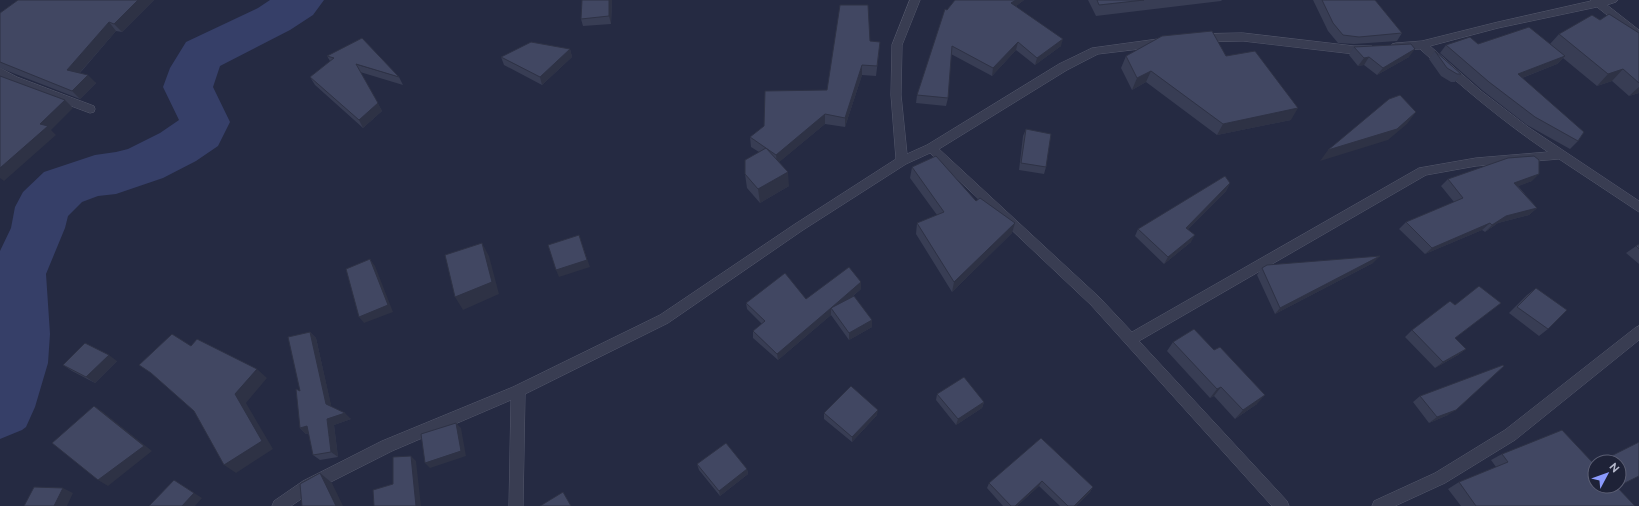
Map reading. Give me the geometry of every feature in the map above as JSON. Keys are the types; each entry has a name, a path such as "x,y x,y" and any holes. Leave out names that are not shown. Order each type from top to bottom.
{"street":[{"path":"902,161 896,95 897,45 915,0"},
{"path":"1187,39 1243,37 1354,50 1422,45 1597,1 1613,0"},
{"path":"1597,1 1639,35"},
{"path":"279,506 308,486 387,446 518,391 664,319 799,227 902,161 931,148 1063,67 1096,51 1172,41"},
{"path":"1422,45 1477,94 1560,155 1639,207"},
{"path":"0,72 13,80 90,109"},
{"path":"931,148 1095,301 1282,506"},
{"path":"1131,339 1423,171 1476,162 1560,155"},
{"path":"1379,506 1440,478 1510,436 1639,332"},
{"path":"516,506 518,391"}],"building":[{"path":"18,0 138,0 114,24 109,22 67,70 88,75 72,91 0,62 0,13"},
{"path":"582,0 609,0 609,16 581,19"},
{"path":"955,0 1016,0 1011,3 1063,39 1037,58 1018,42 993,68 952,46 948,98 917,95 945,9 947,10"},
{"path":"1097,0 1144,0 1099,5"},
{"path":"1322,0 1375,0 1402,33 1359,37 1343,35 1333,23"},
{"path":"840,5 868,5 870,41 880,42 877,66 862,65 845,118 825,114 776,155 750,137 764,126 765,91 827,90"},
{"path":"1609,14 1639,33 1639,83 1623,69 1608,74 1559,34 1592,15 1600,20"},
{"path":"1529,27 1565,56 1518,74 1584,132 1578,141 1535,117 1489,82 1446,45 1470,37 1478,44"},
{"path":"1212,31 1226,56 1255,51 1298,108 1223,124 1151,71 1137,78 1126,56 1162,36"},
{"path":"362,38 399,77 356,64 378,103 359,120 310,77 334,58 327,56"},
{"path":"531,42 570,49 540,77 501,57"},
{"path":"1411,44 1415,49 1383,68 1369,57 1364,58 1354,47"},
{"path":"1435,51 1461,74 1457,74 1447,68"},
{"path":"0,76 65,100 40,124 48,126 0,168"},
{"path":"1400,95 1416,112 1397,129 1328,150 1389,99"},
{"path":"1026,129 1051,134 1046,167 1021,163"},
{"path":"766,148 788,172 758,189 745,174 745,160"},
{"path":"936,156 976,201 980,198 1015,223 954,282 917,223 944,212 912,167"},
{"path":"1534,156 1539,160 1539,174 1514,183 1537,208 1506,216 1492,225 1490,223 1432,248 1406,222 1463,198 1448,179 1508,158"},
{"path":"1225,176 1230,183 1186,228 1195,235 1168,257 1138,229"},
{"path":"579,235 587,260 556,270 548,245"},
{"path":"482,243 492,282 455,297 445,255"},
{"path":"1380,256 1280,308 1262,268 1267,265"},
{"path":"370,259 388,305 359,317 346,269"},
{"path":"849,267 861,282 777,354 753,331 765,321 746,303 785,273 806,299"},
{"path":"1479,286 1501,303 1455,338 1466,349 1443,362 1412,330 1450,301 1455,305"},
{"path":"1536,288 1567,310 1548,329 1517,307"},
{"path":"854,296 872,320 849,333 831,308"},
{"path":"1194,329 1214,350 1220,347 1265,395 1243,410 1221,387 1217,389 1173,342"},
{"path":"310,332 326,404 345,413 327,419 331,452 313,455 307,426 300,428 296,389 300,391 288,337"},
{"path":"172,334 191,346 197,339 257,369 235,394 262,441 224,465 194,411 151,373 139,365"},
{"path":"85,343 109,355 86,377 63,365"},
{"path":"1503,365 1504,366 1456,410 1437,417 1420,396"},
{"path":"964,377 984,402 958,419 937,394"},
{"path":"851,386 878,410 852,437 824,413"},
{"path":"94,406 144,446 98,480 52,443"},
{"path":"456,423 461,451 425,463 421,434"},
{"path":"1562,430 1587,457 1587,494 1624,494 1635,506 1476,506 1459,482 1508,462 1502,454"},
{"path":"1041,438 1093,487 1074,506 1068,506 1042,481 1015,506 1011,506 989,483"},
{"path":"1639,442 1639,476 1627,482 1627,454 1615,454"},
{"path":"726,443 747,469 719,491 697,464"},
{"path":"411,456 416,506 374,506 373,490 393,484 393,457"},
{"path":"320,473 336,506 302,506 300,484"},
{"path":"174,480 194,493 182,506 149,506"},
{"path":"34,487 63,488 54,506 24,506"},
{"path":"563,492 571,506 540,506"}],"waterway":[{"path":"0,410 4,407 18,363 20,334 18,274 38,228 42,207 63,187 95,176 116,173 145,164 178,147 200,132 205,122 188,87 194,68 203,54 274,19 301,0"}]}
